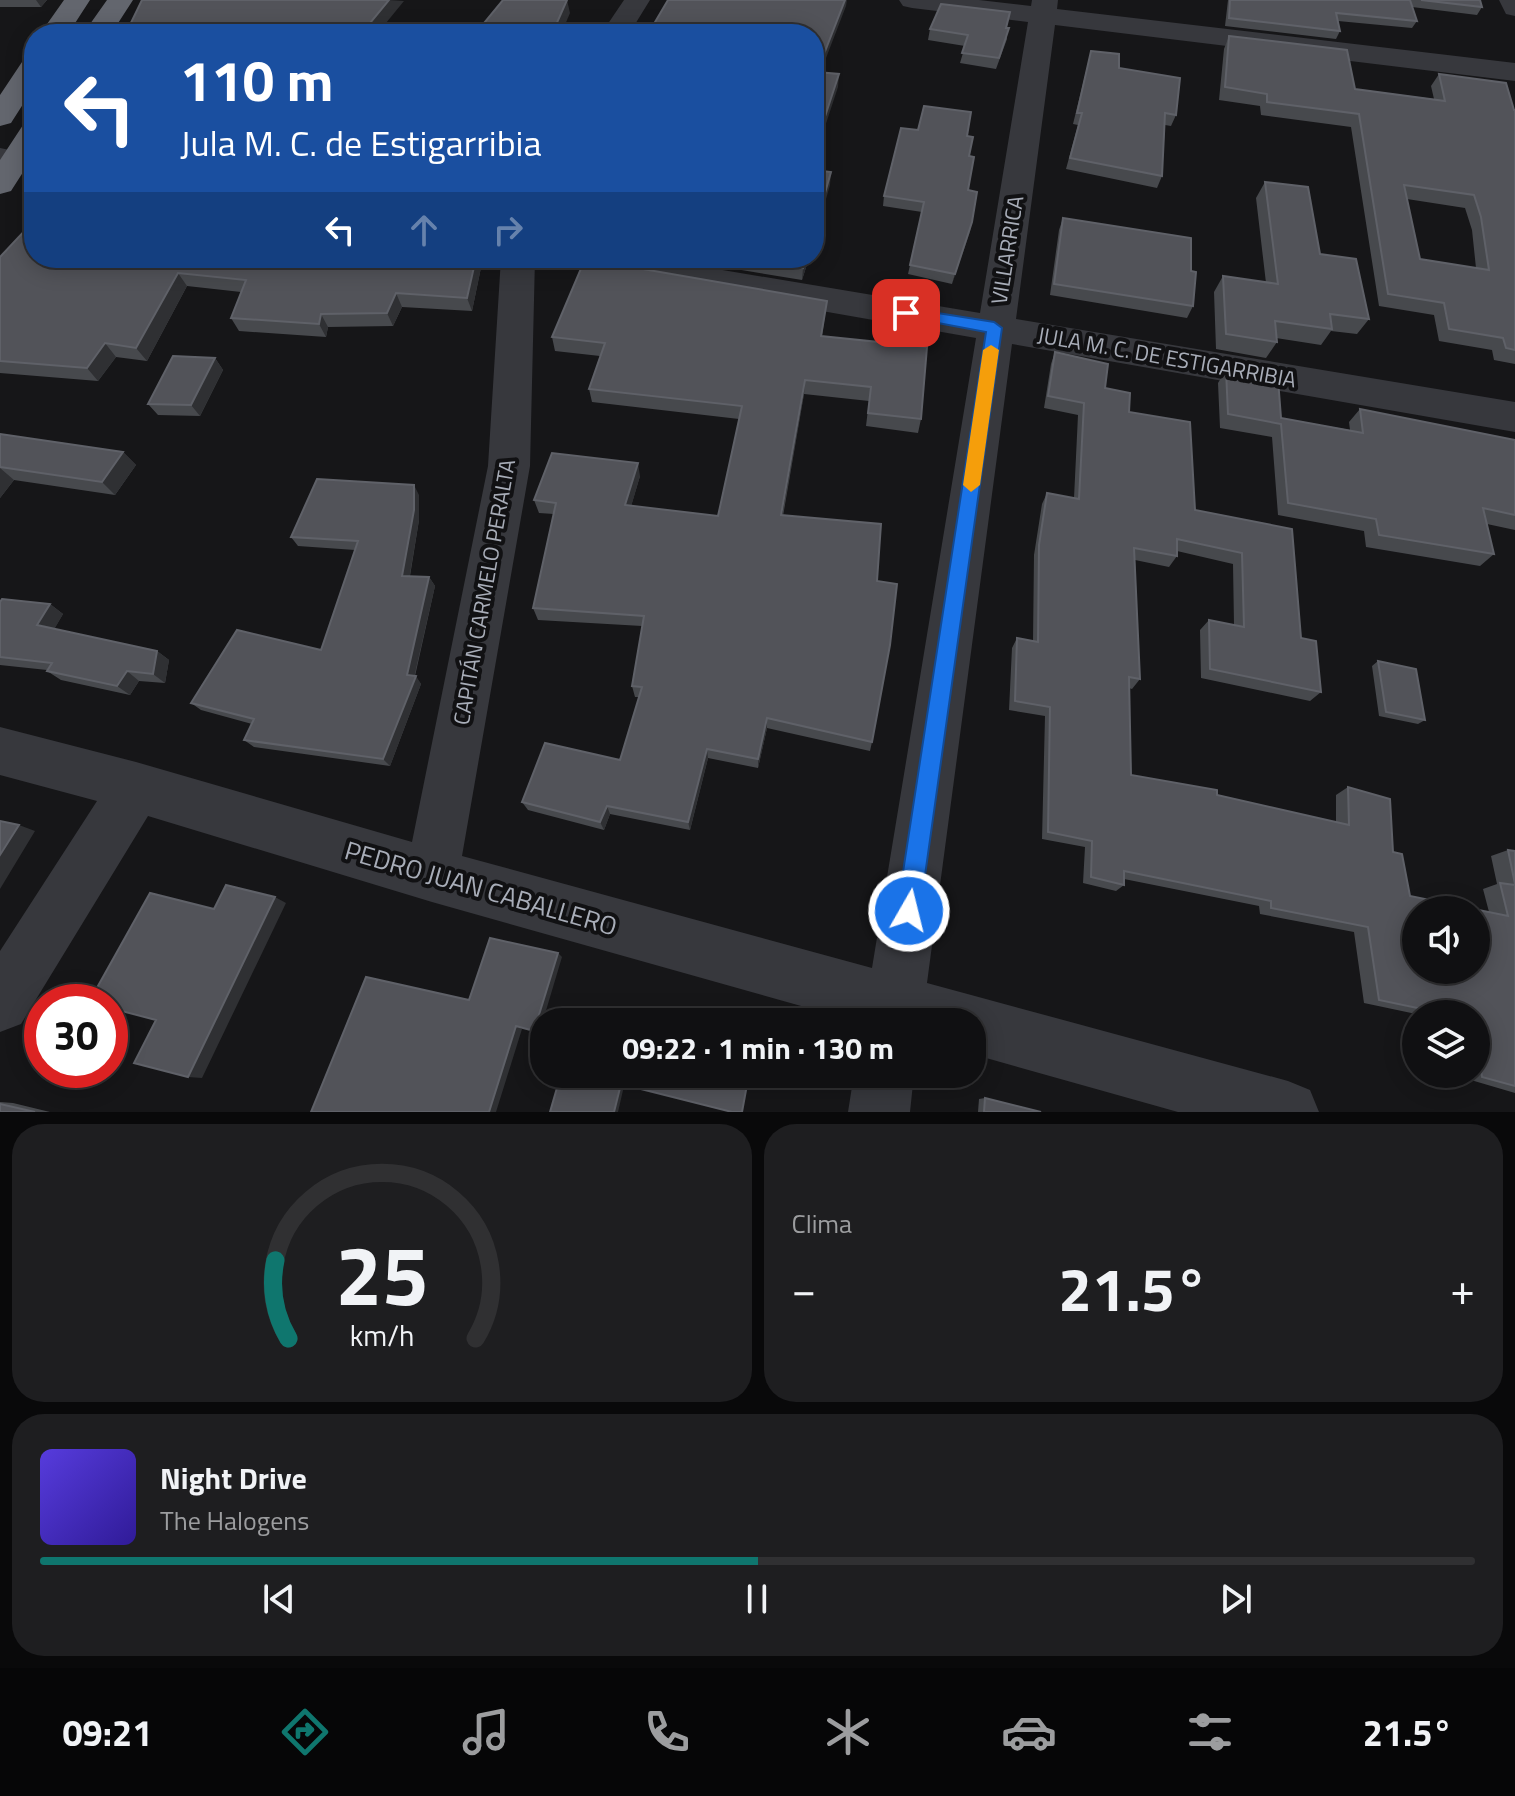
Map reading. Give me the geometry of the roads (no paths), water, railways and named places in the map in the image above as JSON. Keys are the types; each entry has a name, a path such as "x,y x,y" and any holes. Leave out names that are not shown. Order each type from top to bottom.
{"highway":[{"path":"61,24 77,0"},
{"path":"104,24 120,0"},
{"path":"0,117 24,80"},
{"path":"12,166 24,147"}],"street":[{"path":"621,24 637,0"},
{"path":"912,0 1044,8 1515,72"},
{"path":"1512,0 1515,8"},
{"name":"VILLARRICA","path":"895,1008 1044,8"},
{"name":"CAPITÁN CARMELO PERALTA","path":"432,875 509,466 518,268"},
{"name":"JULA M. C. DE ESTIGARRIBIA","path":"642,268 1515,417"},
{"name":"PEDRO JUAN CABALLERO","path":"0,751 136,787 877,1008"},
{"path":"0,1003 136,787"},
{"path":"986,1029 1288,1112"},
{"path":"879,1112 882,1088"}]}
